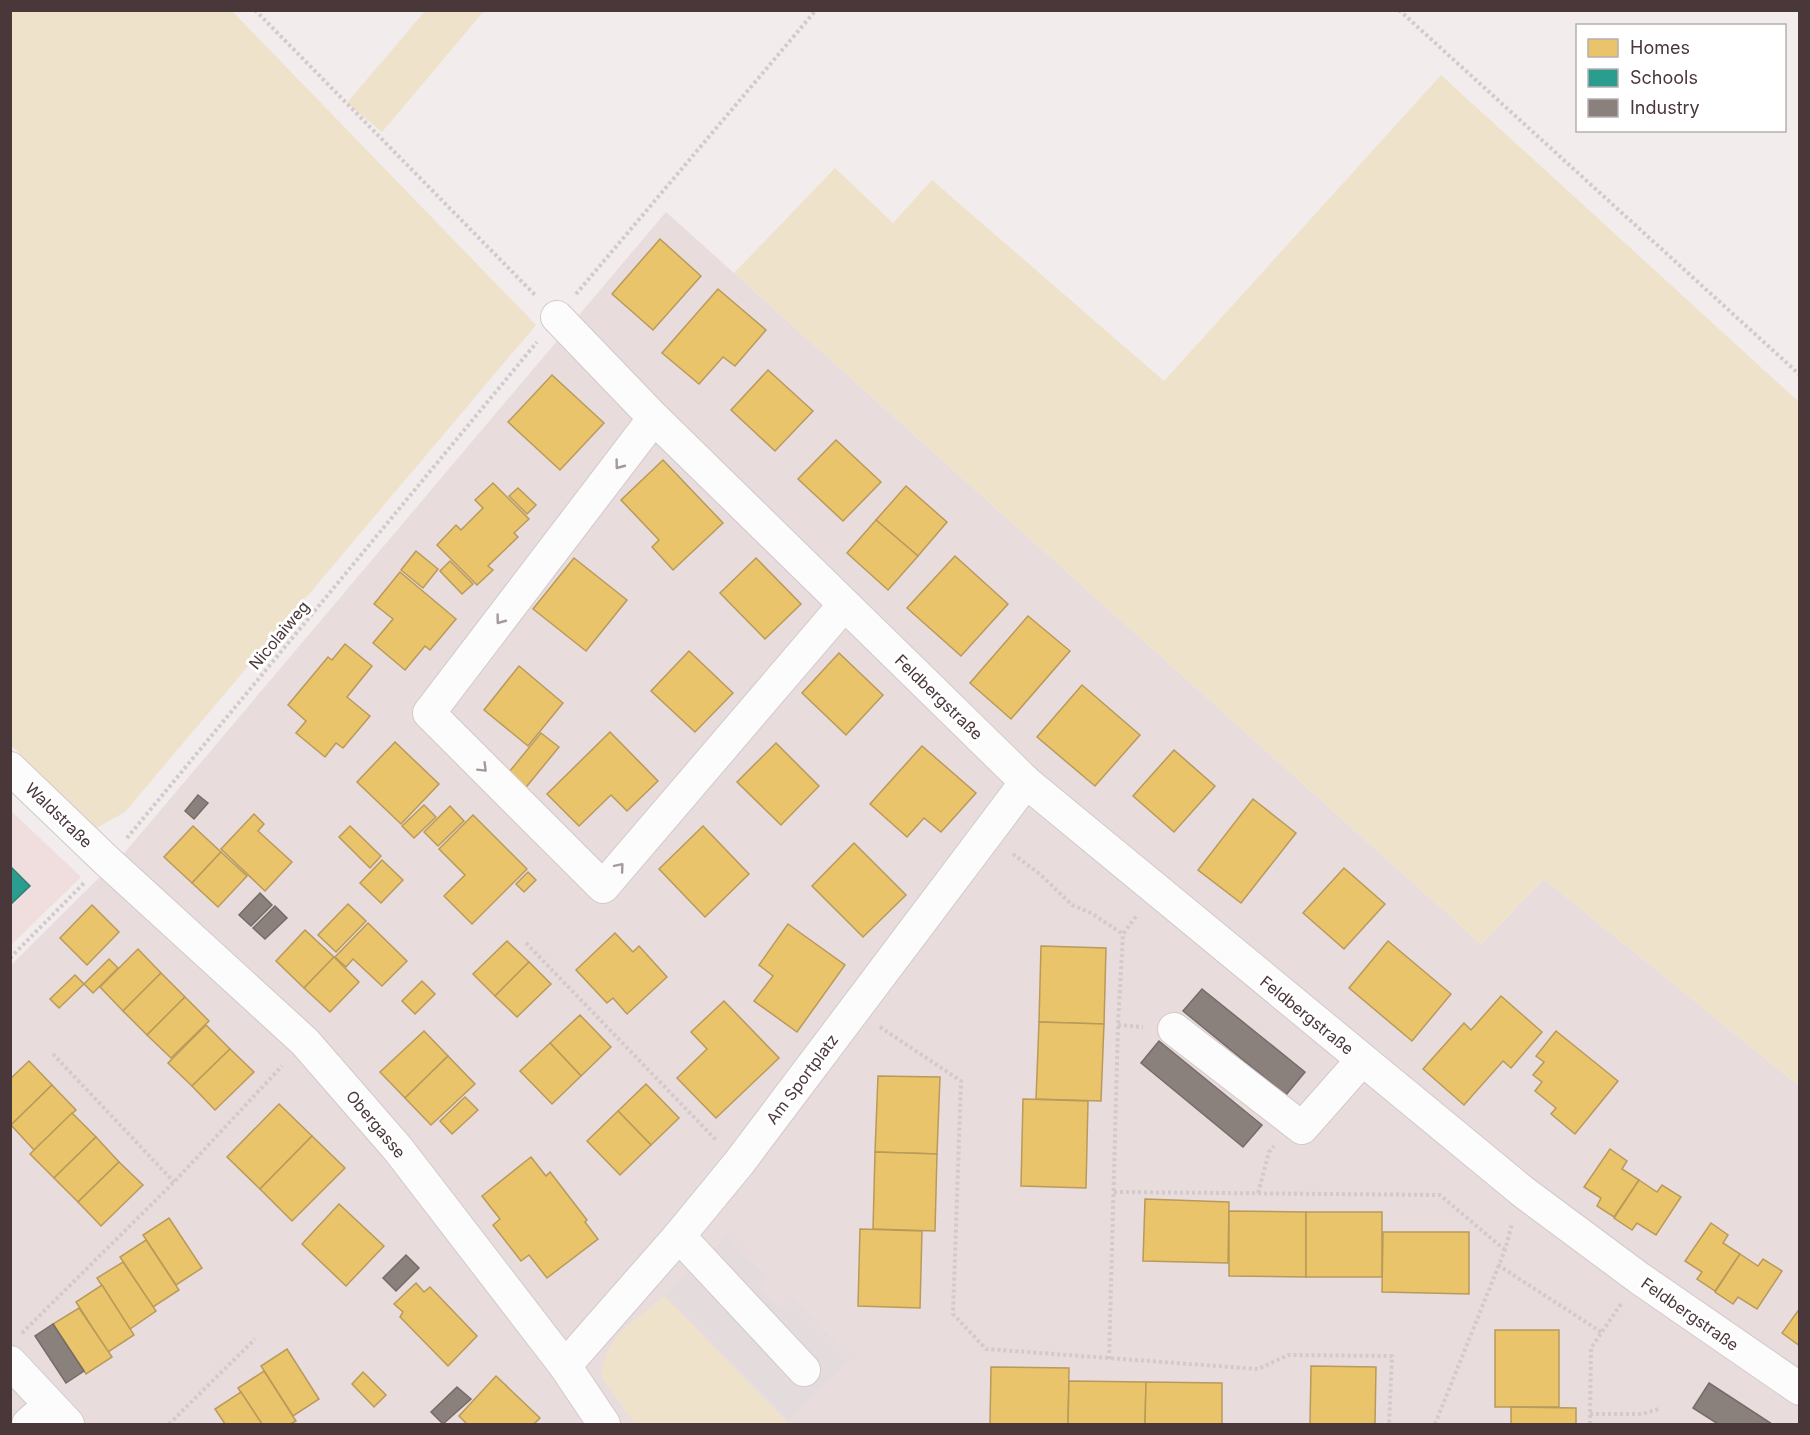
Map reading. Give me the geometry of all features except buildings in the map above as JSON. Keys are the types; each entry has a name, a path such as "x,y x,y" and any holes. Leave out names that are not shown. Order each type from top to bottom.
{"street":[{"name":"Feldbergstraße","path":"557,317 654,418 1026,782 1522,1191 1639,1278 1800,1389"},
{"path":"654,418 429,714 603,887 844,605"},
{"name":"Waldstraße","path":"10,768 107,861"},
{"name":"Am Sportplatz","path":"565,1366 679,1236 739,1163 1026,782"},
{"name":"Obergasse","path":"107,861 305,1042 398,1149 565,1366 604,1425"},
{"path":"1174,1029 1302,1128 1362,1060"},
{"path":"679,1236 804,1370"},
{"path":"15,1349 49,1418"}],"path":[{"path":"255,10 557,317"},
{"name":"Nicolaiweg","path":"10,958 107,861 557,317 816,10"},
{"path":"1399,10 1800,375"},
{"path":"987,834 1041,875 1072,905 1091,913 1123,934"},
{"path":"1109,1359 1123,934 1155,890"},
{"path":"526,943 739,1163"},
{"path":"854,1010 961,1081 953,1314 986,1349 1258,1369 1288,1355 1392,1356 1389,1425"},
{"path":"15,1349 305,1042"},
{"path":"53,1054 174,1182"},
{"path":"1258,1193 1269,1152 1293,1122"},
{"path":"1435,1425 1505,1250 1522,1191"},
{"path":"1114,1192 1440,1195 1505,1250"},
{"path":"1498,1265 1602,1332"},
{"path":"1590,1425 1591,1348 1639,1278"},
{"path":"169,1425 255,1339"},
{"path":"1590,1414 1642,1414 1659,1409"}],"shaded area":[{"path":"11,11 232,11 536,325 125,812 93,830 11,745"},
{"path":"425,11 484,11 382,132 347,103"},
{"path":"1441,75 1799,402 1799,1086 1544,879 1481,944 734,273 835,168 893,223 932,180 1164,381"},
{"path":"666,212 1481,944 1544,879 1799,1086 1799,1424 11,1424 11,965 126,851"},
{"path":"10,810 81,877 11,945 10,945"},
{"path":"727,1235 767,1277 758,1286 781,1310 793,1300 851,1359 789,1420 666,1295"},
{"path":"664,1296 789,1424 635,1424 601,1376 610,1346 616,1337"}]}
